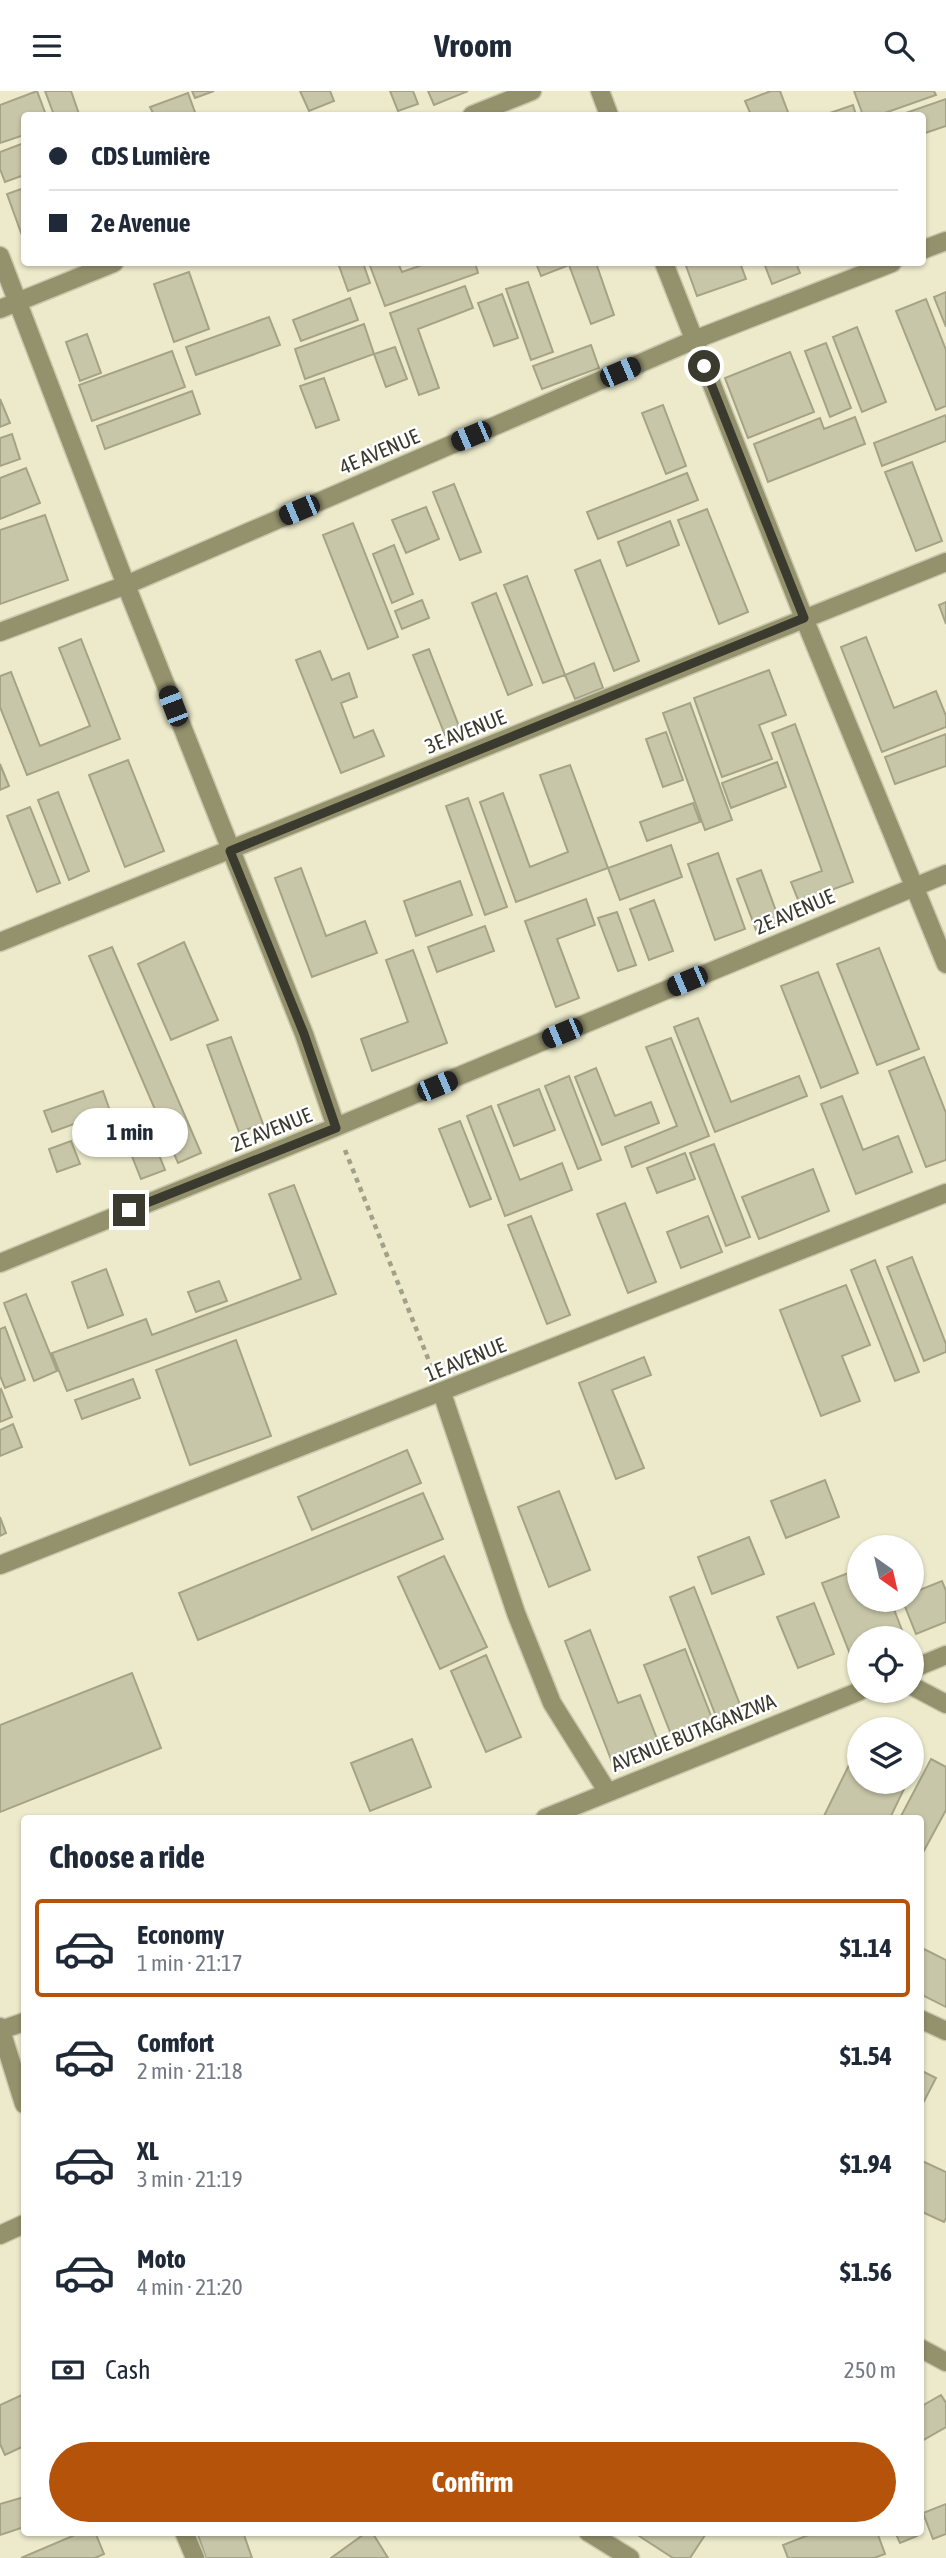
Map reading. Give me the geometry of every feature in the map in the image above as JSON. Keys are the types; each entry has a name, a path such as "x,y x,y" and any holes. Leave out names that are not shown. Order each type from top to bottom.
{"street":[{"path":"480,112 532,91"},
{"path":"600,91 608,112"},
{"path":"926,248 946,241"},
{"path":"0,256 126,585 304,1034 336,1128"},
{"path":"0,309 107,266"},
{"path":"665,266 804,618 946,964"},
{"name":"4E AVENUE","path":"0,632 126,585 694,340 884,266"},
{"name":"3E AVENUE","path":"0,942 946,562"},
{"name":"2E AVENUE","path":"0,1262 336,1128 946,874"},
{"name":"1E AVENUE","path":"0,1565 946,1193"},
{"path":"442,1393 508,1591 552,1703 607,1791"},
{"path":"924,1664 946,1655"},
{"path":"924,1692 946,1704"},
{"name":"AVENUE BUTAGANZWA","path":"552,1815 847,1696"},
{"path":"924,2021 946,2031"},
{"path":"21,2023 1,2029 21,2094"},
{"path":"0,2235 21,2225"},
{"path":"924,2350 946,2362"},
{"path":"186,2536 195,2558"},
{"path":"594,2536 630,2558"}],"path":[{"path":"336,1128 442,1393"}],"building":[{"path":"37,91 45,112 21,112 21,136 0,143 0,105"},
{"path":"45,91 71,91 78,112 53,112"},
{"path":"192,91 214,91 195,98"},
{"path":"300,91 330,91 334,101 309,111"},
{"path":"390,91 413,91 418,104 398,111"},
{"path":"428,91 468,91 434,105"},
{"path":"771,91 780,91 788,112 750,112 745,101"},
{"path":"854,91 934,91 936,95 888,112 862,112"},
{"path":"188,93 195,112 152,112 150,107"},
{"path":"946,99 946,126 926,133 926,112 909,112"},
{"path":"853,105 855,112 833,112"},
{"path":"21,144 21,176 5,182 0,169 0,152"},
{"path":"21,189 21,233 7,194"},
{"path":"339,266 364,266 370,283 348,291"},
{"path":"370,266 399,266 402,272 419,266 476,266 478,273 385,306"},
{"path":"537,266 566,266 541,276"},
{"path":"569,266 597,266 614,315 591,324"},
{"path":"686,266 741,266 746,279 697,296"},
{"path":"765,266 797,266 800,273 772,284"},
{"path":"189,272 209,329 174,342 154,284"},
{"path":"528,282 553,352 531,360 506,289"},
{"path":"465,286 473,308 418,329 439,388 419,395 390,313"},
{"path":"946,292 946,327 934,297"},
{"path":"502,294 518,338 494,346 478,303"},
{"path":"350,298 358,320 301,341 293,320"},
{"path":"926,299 946,350 946,406 936,410 896,311"},
{"path":"269,317 280,345 196,375 186,347"},
{"path":"364,324 374,354 305,379 295,349"},
{"path":"857,327 886,402 862,412 833,337"},
{"path":"87,334 101,373 80,381 66,342"},
{"path":"826,343 851,408 830,417 805,351"},
{"path":"591,345 599,368 542,389 533,366"},
{"path":"395,347 407,379 386,387 374,354"},
{"path":"172,351 185,387 92,421 79,385"},
{"path":"790,352 814,412 748,438 725,378"},
{"path":"324,378 339,420 316,428 300,386"},
{"path":"192,391 200,414 105,449 97,426"},
{"path":"0,399 10,423 0,427"},
{"path":"663,405 686,466 666,474 642,413"},
{"path":"946,415 946,441 882,466 874,443"},
{"path":"855,417 865,444 768,482 754,444 820,418 824,429"},
{"path":"12,434 20,459 0,466 0,438"},
{"path":"912,462 942,541 916,551 885,472"},
{"path":"26,468 40,503 0,519 0,478"},
{"path":"687,473 698,500 598,539 587,512"},
{"path":"454,484 481,552 460,560 433,492"},
{"path":"426,507 439,539 406,553 392,520"},
{"path":"707,509 748,612 719,624 678,520"},
{"path":"45,515 68,580 0,604 0,530"},
{"path":"670,521 679,545 627,566 618,542"},
{"path":"353,523 398,637 368,649 323,535"},
{"path":"394,545 413,594 392,603 373,554"},
{"path":"600,560 639,661 614,671 575,570"},
{"path":"527,576 565,675 543,683 504,585"},
{"path":"496,593 532,685 508,695 472,603"},
{"path":"422,600 429,618 402,629 395,611"},
{"path":"946,602 946,624 939,605"},
{"path":"866,637 894,708 936,691 946,716 946,727 882,752 841,647"},
{"path":"81,639 120,739 27,775 0,707 0,676 11,672 40,746 90,726 59,648"},
{"path":"429,649 460,729 445,735 413,655"},
{"path":"320,651 332,680 349,673 357,697 341,703 354,738 373,730 384,756 341,773 296,660"},
{"path":"594,663 603,688 575,699 565,675"},
{"path":"769,670 786,715 759,725 772,759 722,777 694,698"},
{"path":"690,703 732,820 705,830 663,713"},
{"path":"795,724 853,882 799,902 791,882 822,871 772,733"},
{"path":"666,732 683,780 663,787 646,739"},
{"path":"946,734 946,766 895,784 885,757"},
{"path":"128,760 164,851 125,867 89,775"},
{"path":"777,762 786,787 731,808 722,783"},
{"path":"0,764 9,786 0,790"},
{"path":"570,765 608,868 516,902 480,802 503,793 530,867 568,852 540,775"},
{"path":"58,792 89,871 69,880 38,800"},
{"path":"468,798 507,907 485,915 446,806"},
{"path":"693,803 700,822 647,841 640,822"},
{"path":"30,807 60,883 37,892 7,816"},
{"path":"671,845 682,877 620,900 608,868"},
{"path":"718,853 745,929 715,940 688,864"},
{"path":"301,868 326,936 365,921 377,953 312,977 275,878"},
{"path":"761,870 780,922 756,930 737,879"},
{"path":"460,881 472,915 416,936 404,901"},
{"path":"586,899 595,925 557,939 579,998 556,1007 525,921"},
{"path":"654,900 673,951 649,960 630,909"},
{"path":"617,912 636,965 618,971 598,918"},
{"path":"485,926 494,951 437,972 428,947"},
{"path":"184,942 218,1020 171,1040 138,964"},
{"path":"112,947 201,1153 178,1163 89,956"},
{"path":"879,948 919,1049 877,1065 837,964"},
{"path":"413,950 447,1043 372,1071 361,1039 408,1022 386,960"},
{"path":"818,972 858,1073 821,1088 781,986"},
{"path":"698,1018 731,1102 799,1076 807,1096 715,1132 674,1027"},
{"path":"231,1037 263,1124 239,1132 207,1045"},
{"path":"671,1038 709,1136 632,1167 625,1147 677,1126 646,1047"},
{"path":"924,1057 946,1113 946,1160 926,1167 889,1071"},
{"path":"596,1068 615,1116 651,1102 659,1123 602,1145 575,1077"},
{"path":"569,1076 601,1160 578,1169 545,1086"},
{"path":"539,1089 555,1130 514,1146 498,1105"},
{"path":"103,1091 110,1111 52,1132 44,1111"},
{"path":"842,1096 863,1150 898,1136 912,1172 856,1194 821,1104"},
{"path":"491,1106 520,1180 562,1163 572,1190 505,1216 467,1116"},
{"path":"142,1112 165,1170 141,1179 118,1121"},
{"path":"460,1121 491,1199 470,1207 439,1129"},
{"path":"71,1141 80,1164 57,1172 49,1149"},
{"path":"714,1144 750,1237 726,1246 690,1153"},
{"path":"685,1153 695,1179 657,1193 647,1168"},
{"path":"813,1169 829,1211 759,1239 742,1197"},
{"path":"294,1185 336,1294 67,1391 52,1353 146,1319 152,1335 301,1279 269,1194"},
{"path":"625,1203 656,1282 628,1293 597,1214"},
{"path":"531,1216 570,1315 547,1324 508,1225"},
{"path":"708,1216 722,1252 681,1268 667,1232"},
{"path":"912,1257 946,1344 946,1352 924,1361 887,1267"},
{"path":"875,1260 919,1372 895,1381 851,1270"},
{"path":"106,1269 123,1315 88,1328 72,1282"},
{"path":"219,1281 227,1301 196,1312 188,1292"},
{"path":"846,1285 870,1345 842,1356 860,1401 821,1416 780,1310"},
{"path":"26,1294 57,1371 34,1381 4,1303"},
{"path":"5,1327 25,1380 5,1388 0,1376 0,1329"},
{"path":"236,1340 271,1436 190,1465 156,1370"},
{"path":"644,1357 651,1375 612,1390 644,1468 616,1479 579,1383"},
{"path":"133,1379 140,1398 82,1419 75,1400"},
{"path":"0,1390 12,1417 0,1422"},
{"path":"13,1424 22,1447 0,1456 0,1430"},
{"path":"407,1450 421,1483 312,1530 298,1497"},
{"path":"825,1480 839,1517 786,1538 771,1501"},
{"path":"559,1491 590,1570 549,1587 518,1507"},
{"path":"423,1493 443,1539 198,1640 179,1593"},
{"path":"0,1517 6,1533 0,1536"},
{"path":"749,1537 764,1574 712,1594 698,1557"},
{"path":"444,1556 487,1647 440,1669 398,1577"},
{"path":"847,1574 847,1612 895,1612 900,1626 847,1626 847,1646 822,1583"},
{"path":"942,1581 946,1591 946,1622 924,1631 924,1626 913,1626 907,1612 924,1612 924,1588"},
{"path":"694,1587 742,1710 717,1719 670,1597"},
{"path":"814,1603 834,1654 798,1668 777,1617"},
{"path":"590,1630 618,1703 640,1695 659,1744 612,1762 565,1641"},
{"path":"685,1649 713,1721 672,1737 644,1665"},
{"path":"486,1655 521,1737 486,1752 451,1671"},
{"path":"132,1673 161,1748 0,1812 0,1725"},
{"path":"412,1739 431,1787 370,1811 351,1763"},
{"path":"931,1759 946,1767 946,1810 924,1851 924,1815 902,1815 913,1794 924,1794 924,1772"},
{"path":"847,1769 847,1794 902,1794 891,1815 824,1815"},
{"path":"924,1949 946,1960 946,2007 924,1996"},
{"path":"924,2072 936,2078 924,2101"},
{"path":"924,2162 946,2172 944,2222 924,2213"},
{"path":"21,2395 21,2447 5,2455 0,2444 0,2405"},
{"path":"941,2395 946,2403 946,2427 924,2440 924,2405"},
{"path":"21,2498 21,2528 0,2535 0,2504"},
{"path":"946,2504 946,2534 933,2539 924,2513"},
{"path":"73,2536 97,2536 104,2554 95,2558 21,2558"},
{"path":"198,2536 244,2536 252,2558 206,2558"},
{"path":"361,2536 374,2536 388,2558 331,2558"},
{"path":"639,2536 704,2536 690,2558 673,2558"},
{"path":"806,2536 878,2536 885,2554 874,2558 788,2558 783,2545"},
{"path":"897,2536 917,2536 900,2543"}],"route":[{"path":"129,1210 336,1128 304,1034 230,851 804,618 704,366"}]}
